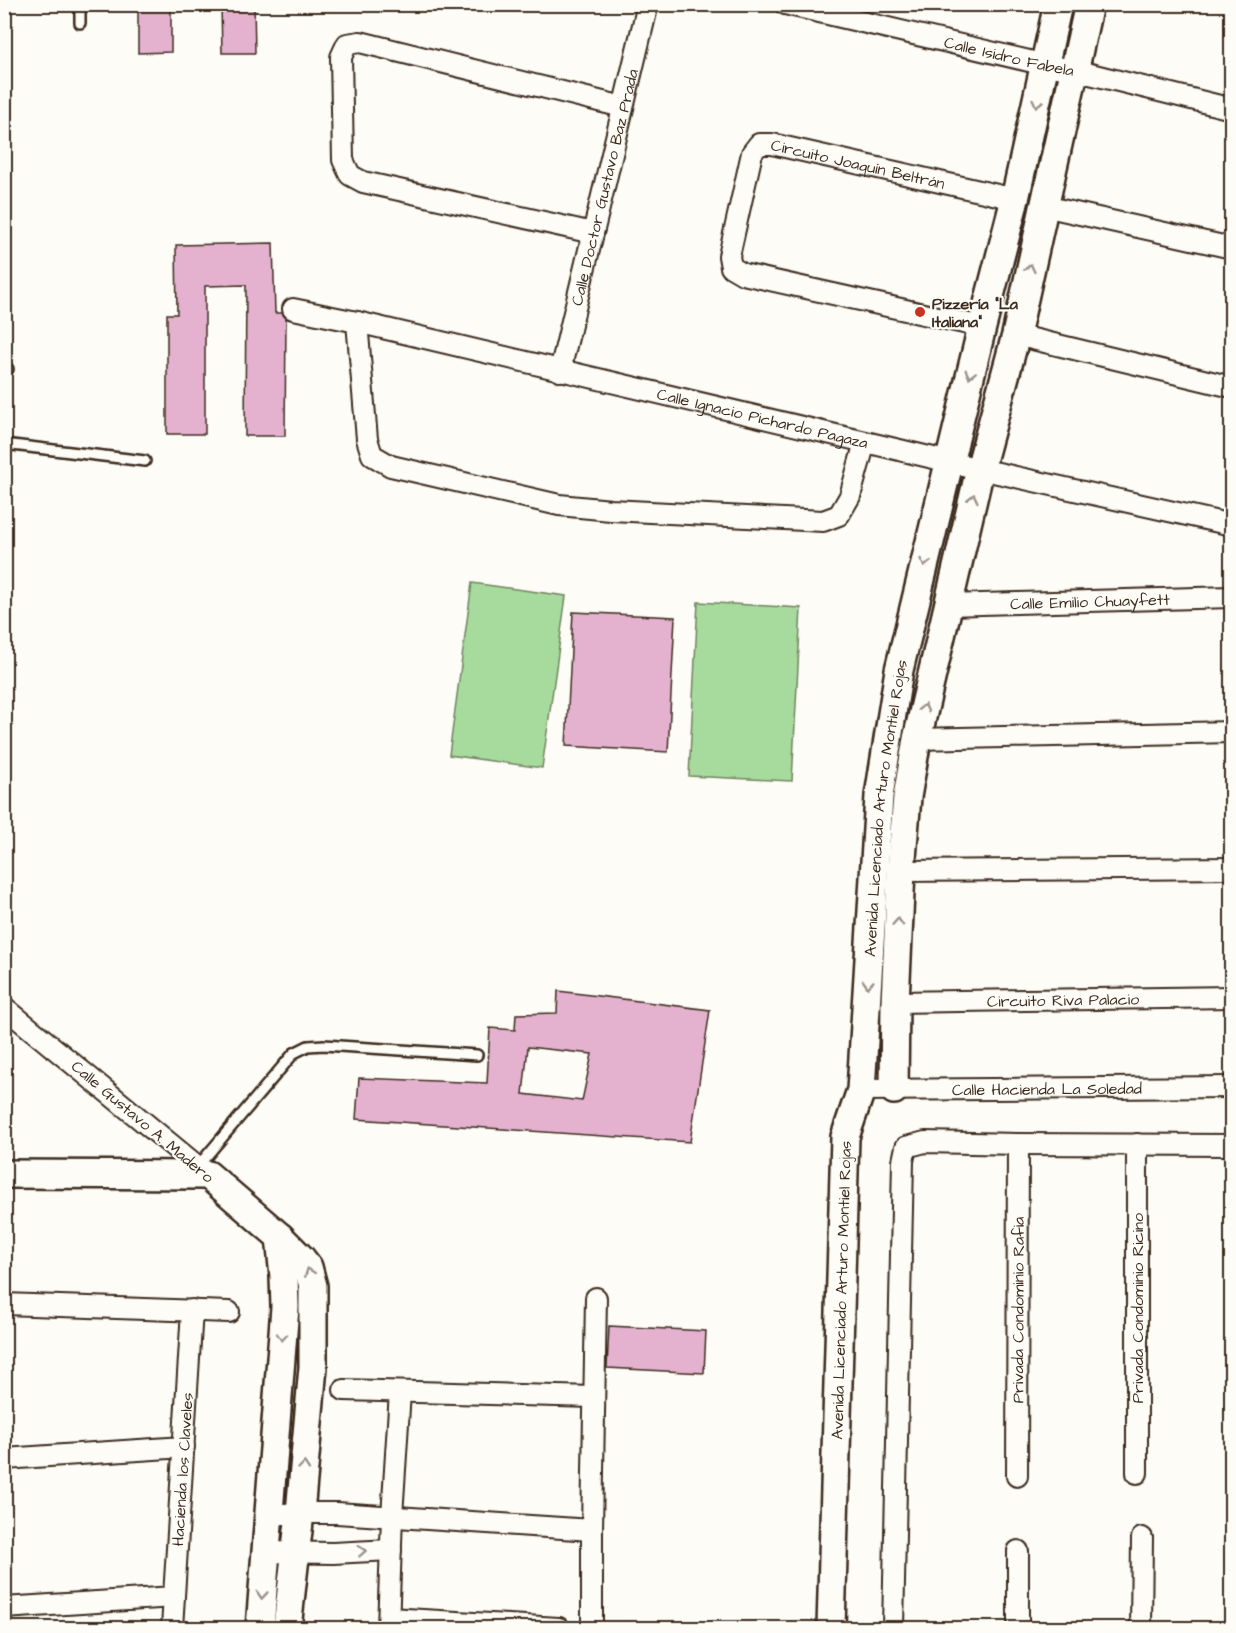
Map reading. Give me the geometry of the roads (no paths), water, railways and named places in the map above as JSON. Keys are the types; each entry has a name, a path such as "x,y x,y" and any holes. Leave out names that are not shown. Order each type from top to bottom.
{"main road":[{"name":"Avenida Licenciado Arturo Montiel Rojas","path":"831,1629 845,1137 861,1090 879,796 899,670 1015,199 1058,4"},
{"name":"Avenida Licenciado Arturo Montiel Rojas","path":"894,1090 900,871 907,796 917,739 980,469 1016,335 1089,4"},
{"path":"4,1174 203,1171"},
{"name":"Calle Gustavo A. Madero","path":"203,1171 280,1237 308,1267 314,1286 313,1367 296,1552 286,1629"},
{"path":"260,1629 285,1306 280,1237"}],"street":[{"name":"Calle Doctor Gustavo Baz Prada","path":"560,371 648,4"},
{"name":"Calle Isidro Fabela","path":"786,4 1232,109"},
{"path":"593,233 363,182 350,175 343,160 341,57 347,44 360,42 623,106"},
{"name":"Circuito Joaquín Beltrán","path":"982,327 744,274 731,267 729,256 752,153 759,144 772,144 1015,199"},
{"path":"1044,206 1232,248"},
{"name":"Calle Ignacio Pichardo Pagaza","path":"293,309 357,322 980,469 1232,525"},
{"path":"357,322 367,439 372,456 391,466 559,505 611,510 823,521 839,515 850,496 865,442"},
{"path":"1016,335 1232,387"},
{"name":"Calle Emilio Chuayfett","path":"948,605 1232,597"},
{"path":"917,739 1232,732"},
{"path":"900,871 1232,868"},
{"name":"Circuito Riva Palacio","path":"895,1002 1232,997"},
{"name":"Calle Gustavo A. Madero","path":"4,1007 203,1171"},
{"name":"Calle Hacienda La Soledad","path":"861,1090 1232,1087"},
{"path":"893,1629 903,1161 906,1147 925,1142 1232,1145"},
{"name":"Privada Condominio Rafia","path":"1017,1476 1018,1144"},
{"name":"Privada Condominio Ricino","path":"1137,1144 1137,1473"},
{"path":"592,1629 596,1298"},
{"path":"4,1304 229,1312"},
{"name":"Hacienda los Claveles","path":"172,1629 192,1310"},
{"path":"344,1390 594,1397"},
{"path":"400,1392 392,1516 389,1623 560,1629"},
{"path":"4,1459 184,1447"},
{"path":"268,1515 300,1513 392,1516 592,1530"},
{"path":"1142,1538 1142,1629"},
{"path":"266,1552 333,1553 391,1550"},
{"path":"1018,1551 1018,1629"},
{"path":"4,1608 174,1597"}],"lane":[{"path":"80,4 80,23"},
{"path":"4,444 145,461"},
{"path":"203,1171 294,1053 308,1046 324,1045 477,1055"}],"place":[{"name":"Pizzería \"La Italiana\"","path":"920,312"}]}
